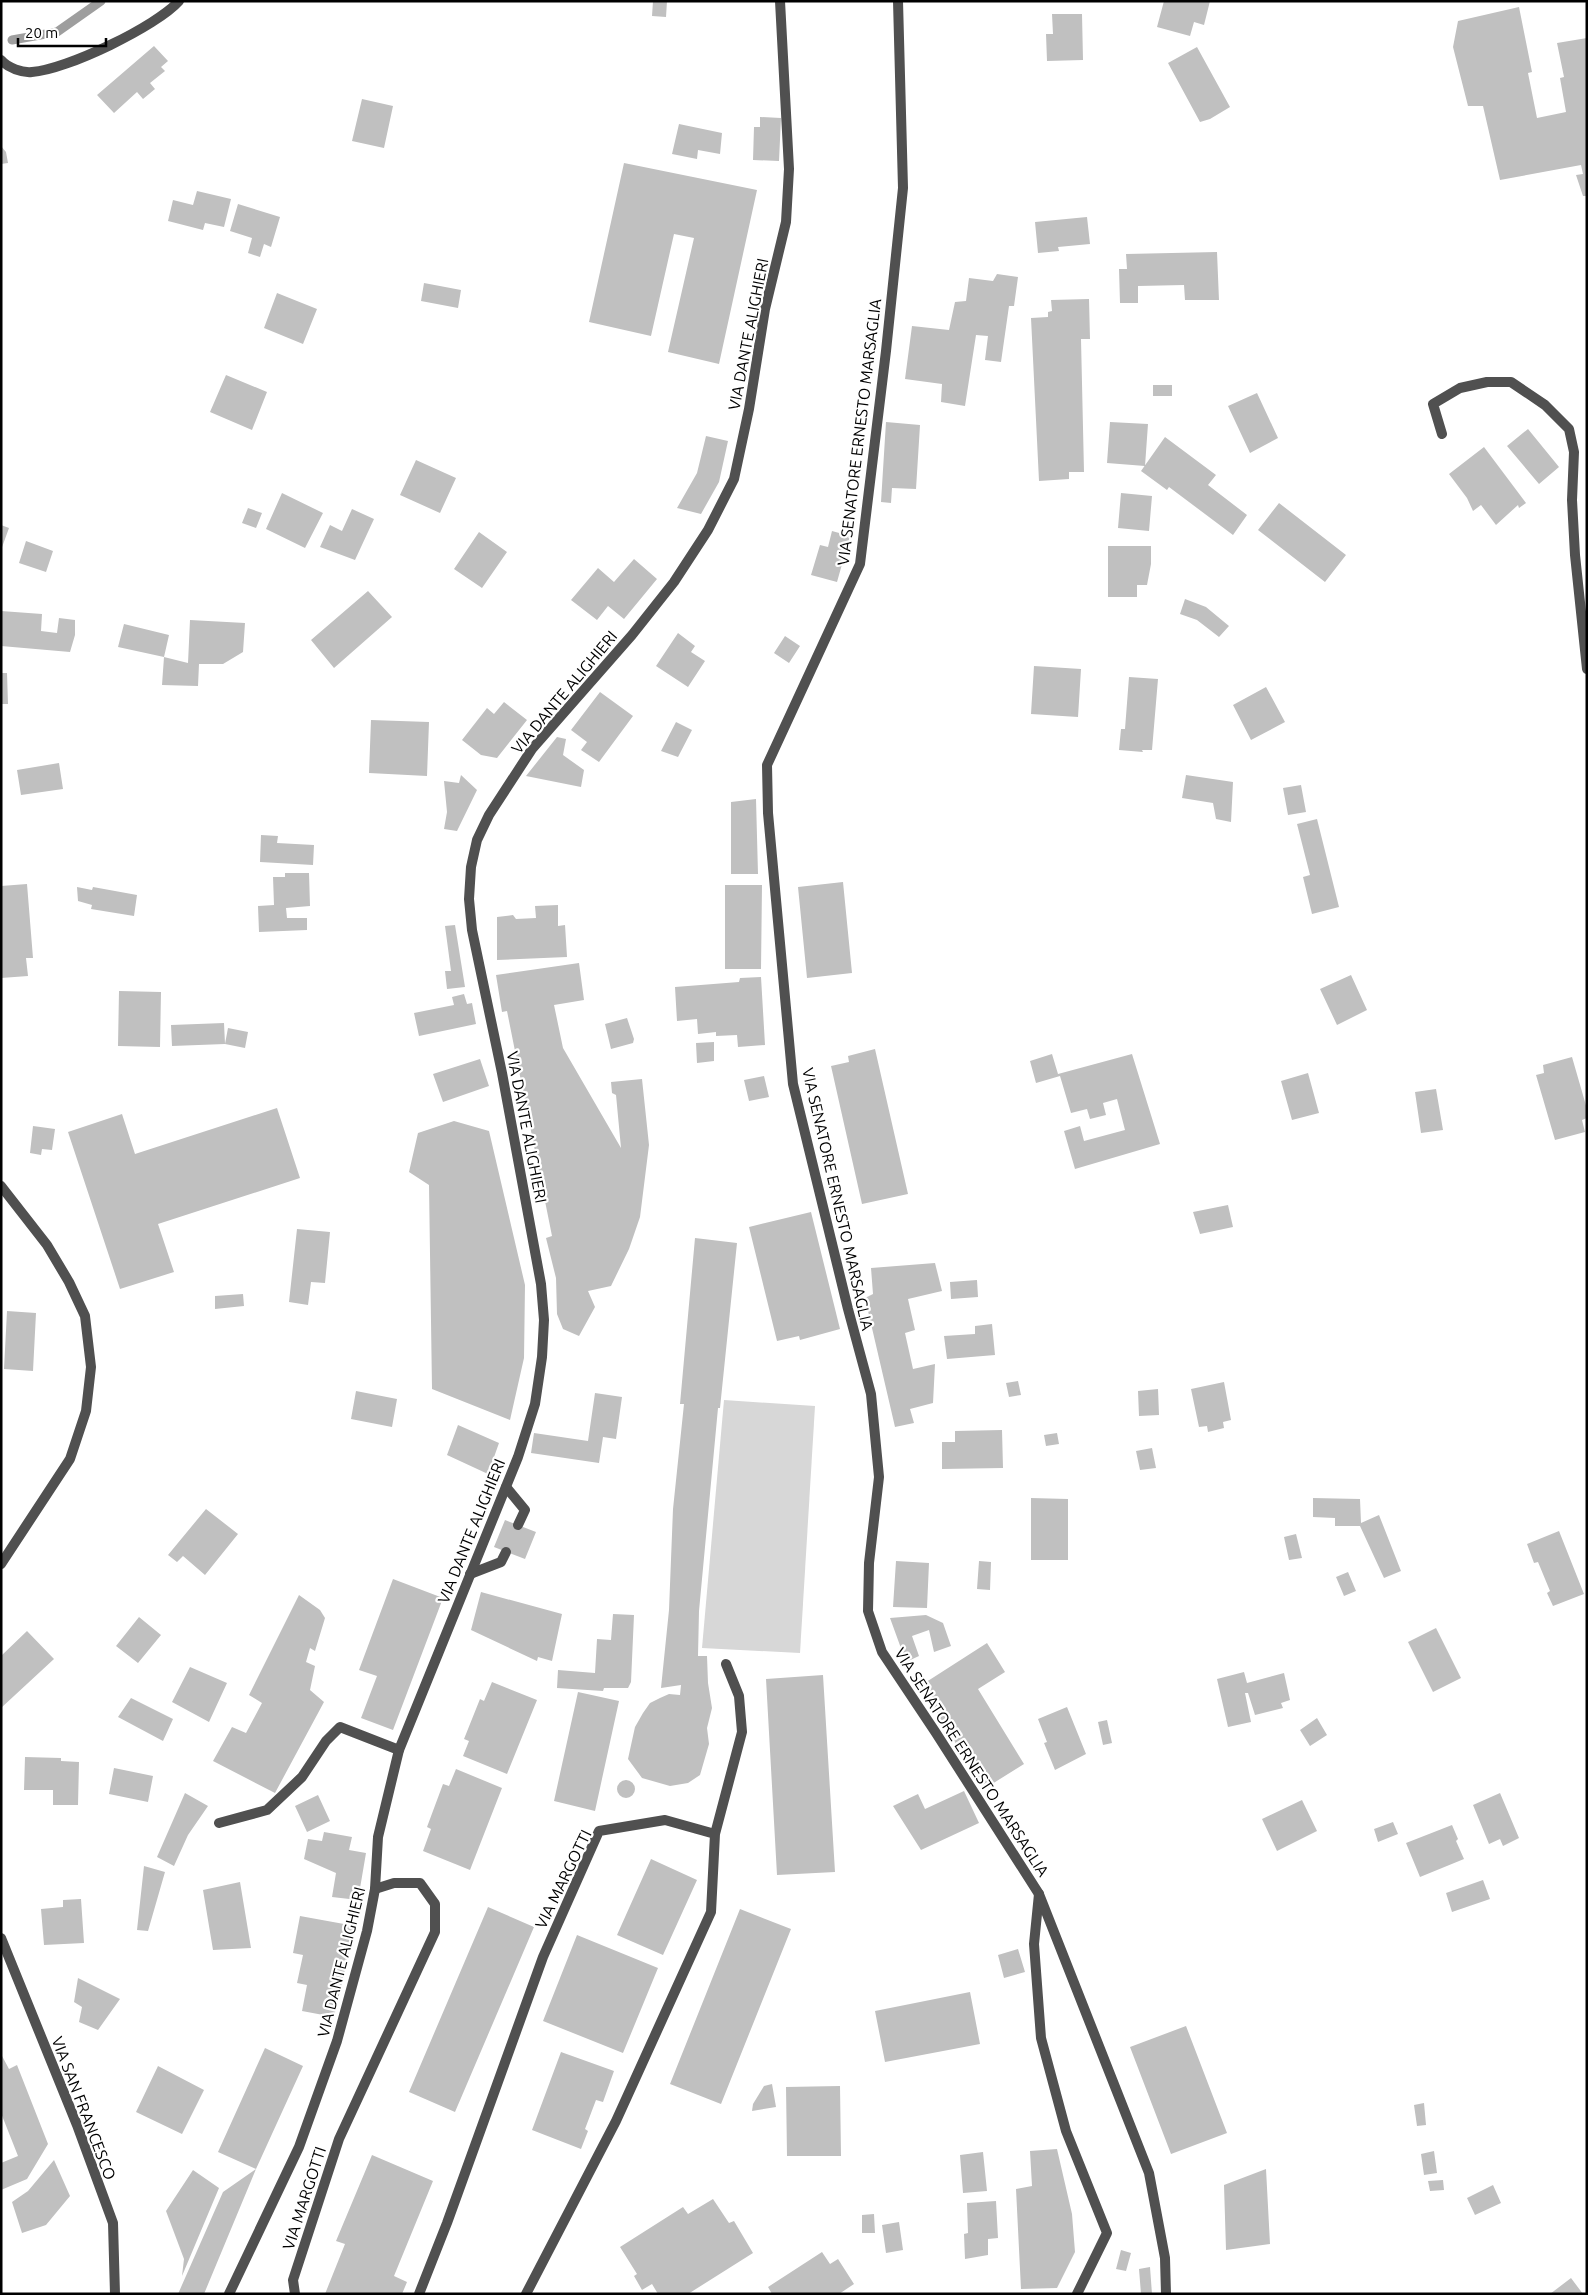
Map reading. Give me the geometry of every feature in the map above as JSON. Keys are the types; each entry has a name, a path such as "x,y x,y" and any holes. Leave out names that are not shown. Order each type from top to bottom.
{"street":[{"path":"1,60 5,65 16,70 30,73 50,69 139,31 161,18 179,1"},
{"name":"VIA DANTE ALIGHIERI","path":"229,2294 299,2147 337,2041 367,1931 375,1889 378,1837 399,1750 532,1419 542,1357 544,1320 541,1284 502,1073 472,930 470,899 471,867 476,840 489,815 532,749 632,635 674,582 708,530 734,479 750,410 765,309 786,222 789,169 780,1"},
{"name":"VIA SENATORE ERNESTO MARSAGLIA","path":"898,1 903,188 886,351 860,564 767,764 768,813 793,1084 848,1309 872,1394 879,1477 869,1563 868,1611 882,1652 1039,1894 1149,2173 1165,2258 1166,2294"},
{"path":"1442,434 1433,404 1460,388 1487,382 1511,382 1545,405 1569,429 1574,452 1572,500 1575,555 1587,669"},
{"path":"1,1186 47,1245 69,1282 85,1316 92,1367 86,1412 70,1459 1,1564"},
{"path":"506,1487 525,1510 518,1525"},
{"path":"470,1574 500,1562 506,1552"},
{"path":"526,2294 616,2121 711,1912 714,1834 742,1732 739,1696 726,1664"},
{"path":"219,1823 268,1810 302,1777 326,1741 340,1727 399,1750"},
{"name":"VIA MARGOTTI","path":"419,2294 543,1957 599,1831 665,1820 714,1834"},
{"name":"VIA MARGOTTI","path":"295,2294 293,2280 339,2139 435,1932 435,1904 420,1883 394,1882 375,1889"},
{"path":"1039,1894 1034,1944 1040,2038 1066,2131 1107,2233 1077,2294"},
{"name":"VIA SAN FRANCESCO","path":"1,1938 77,2125 113,2223 115,2294"}],"shaded area":[{"path":"724,1400 815,1406 800,1653 702,1648"}],"building":[{"path":"653,1 667,1 666,17 652,16"},
{"path":"1164,1 1210,1 1204,25 1194,22 1190,36 1157,27"},
{"path":"1519,7 1532,72 1528,73 1537,118 1566,112 1560,78 1564,77 1557,43 1587,38 1587,196 1583,196 1576,175 1583,174 1581,165 1500,180 1483,106 1468,106 1453,47 1458,21"},
{"path":"1052,14 1082,14 1083,60 1047,61 1046,34 1053,34"},
{"path":"154,46 168,61 161,67 165,71 150,83 155,89 143,99 137,92 114,113 97,95"},
{"path":"1197,47 1230,107 1210,119 1200,122 1168,63"},
{"path":"362,99 393,106 384,148 352,141"},
{"path":"760,117 781,118 779,161 753,160 754,127 760,127"},
{"path":"679,124 722,133 720,154 698,150 697,159 672,154"},
{"path":"1,146 6,152 8,163 1,164"},
{"path":"624,163 757,190 719,364 668,352 694,238 674,234 651,336 589,322"},
{"path":"197,191 231,199 224,227 205,223 203,230 168,221 173,200 193,205"},
{"path":"238,204 280,217 271,247 264,244 260,257 248,253 252,238 230,231"},
{"path":"1087,217 1090,244 1058,247 1059,251 1038,253 1035,222"},
{"path":"1217,252 1219,300 1185,300 1184,285 1138,286 1138,303 1120,303 1119,269 1127,269 1126,254"},
{"path":"997,274 1018,277 1014,306 1009,306 1001,362 985,360 988,336 976,335 965,406 941,402 942,384 905,379 912,326 949,330 955,302 966,301 969,278 993,281"},
{"path":"424,283 461,290 458,308 421,301"},
{"path":"277,293 317,309 303,344 264,328"},
{"path":"1089,299 1090,339 1081,339 1084,472 1069,472 1069,479 1039,481 1031,318 1048,317 1048,312 1052,311 1051,300"},
{"path":"226,375 267,392 252,430 210,412"},
{"path":"1153,385 1172,385 1172,396 1153,396"},
{"path":"1257,393 1278,438 1250,453 1228,406"},
{"path":"886,422 920,425 916,489 892,488 891,503 881,502"},
{"path":"1110,422 1148,424 1145,466 1107,463"},
{"path":"1528,429 1559,467 1539,484 1507,446"},
{"path":"706,436 728,441 719,482 701,514 677,508 697,473"},
{"path":"1165,437 1216,475 1208,485 1247,515 1233,535 1169,487 1167,490 1141,471"},
{"path":"1484,447 1526,503 1519,508 1518,505 1496,525 1481,505 1473,511 1467,498 1449,474"},
{"path":"416,460 456,478 440,513 400,495"},
{"path":"282,493 323,513 305,548 266,529"},
{"path":"1121,493 1152,496 1149,531 1118,528"},
{"path":"1279,503 1346,555 1325,582 1258,530"},
{"path":"248,508 262,513 256,528 242,523"},
{"path":"352,509 374,519 355,560 320,547 330,525 342,531"},
{"path":"1,525 9,528 1,550"},
{"path":"832,531 850,536 837,582 811,575 820,545 828,547"},
{"path":"479,532 507,552 482,588 454,569"},
{"path":"26,541 53,551 46,572 19,563"},
{"path":"1108,546 1151,546 1151,564 1147,585 1137,585 1137,597 1108,597"},
{"path":"634,559 657,579 624,619 608,606 597,620 571,600 598,568 614,582"},
{"path":"368,591 392,617 334,668 311,640"},
{"path":"1185,599 1206,607 1229,626 1219,637 1197,620 1180,614"},
{"path":"1,611 42,614 41,631 57,633 59,618 75,620 75,635 70,652 1,646"},
{"path":"190,620 245,623 243,652 223,664 199,664 198,686 162,685 164,657 188,663"},
{"path":"124,624 169,635 164,657 118,647"},
{"path":"678,633 695,646 691,652 705,661 688,687 656,666"},
{"path":"785,636 800,646 789,663 774,653"},
{"path":"1034,666 1081,669 1078,717 1031,714"},
{"path":"1,673 7,673 8,704 1,704"},
{"path":"1129,677 1158,679 1152,750 1142,750 1143,752 1119,750 1121,729 1125,729"},
{"path":"1266,687 1285,722 1251,740 1233,705"},
{"path":"600,692 633,716 599,762 581,750 587,742 571,730"},
{"path":"504,702 527,720 497,758 481,755 462,740 487,708 494,714"},
{"path":"371,720 429,722 427,776 369,773"},
{"path":"676,722 692,730 678,757 661,751"},
{"path":"557,737 566,739 563,755 584,770 581,787 526,776"},
{"path":"59,763 63,789 21,795 17,770"},
{"path":"461,775 477,790 457,831 444,829 447,812 444,781 459,783"},
{"path":"1186,775 1233,782 1231,822 1216,819 1213,803 1182,798"},
{"path":"1301,785 1306,812 1288,815 1283,788"},
{"path":"756,799 758,874 731,874 731,802"},
{"path":"1317,819 1339,907 1312,914 1303,877 1310,875 1297,824"},
{"path":"261,835 278,836 277,843 314,845 313,865 260,862"},
{"path":"285,873 309,873 310,906 286,908 287,918 307,918 307,930 259,932 258,906 274,905 273,877 285,877"},
{"path":"843,882 852,973 807,978 798,887"},
{"path":"27,884 33,958 26,958 28,976 1,978 1,886"},
{"path":"725,885 762,885 761,969 725,969"},
{"path":"77,887 92,890 93,887 137,895 134,916 91,909 92,905 78,901"},
{"path":"558,905 558,926 565,925 567,957 497,960 497,917 513,915 516,919 536,918 535,906"},
{"path":"455,925 465,987 447,989 445,971 451,971 445,926"},
{"path":"579,963 584,1000 554,1005 563,1048 621,1148 616,1095 612,1093 611,1082 642,1079 649,1145 640,1217 629,1249 611,1286 588,1291 595,1307 579,1336 563,1329 557,1314 556,1278 546,1238 552,1236 507,1011 502,1012 496,975"},
{"path":"1351,975 1367,1010 1337,1025 1320,989"},
{"path":"761,977 765,1045 738,1047 737,1035 716,1036 716,1032 698,1034 697,1019 677,1021 675,987 739,982 740,978"},
{"path":"119,991 161,992 160,1047 118,1046"},
{"path":"464,994 467,1004 472,1003 476,1024 419,1036 414,1013 454,1005 452,997"},
{"path":"627,1018 634,1039 633,1043 611,1049 605,1024"},
{"path":"224,1023 225,1044 172,1046 171,1025"},
{"path":"228,1028 248,1032 245,1048 225,1044"},
{"path":"714,1042 714,1061 697,1063 696,1043"},
{"path":"875,1049 908,1194 862,1204 831,1066 849,1062 848,1056"},
{"path":"1052,1054 1058,1074 1132,1054 1160,1144 1075,1169 1064,1131 1080,1126 1084,1141 1125,1130 1117,1099 1103,1103 1106,1115 1090,1119 1087,1109 1071,1113 1060,1076 1036,1083 1030,1061"},
{"path":"1572,1057 1587,1109 1587,1118 1582,1120 1585,1132 1555,1140 1536,1075 1544,1073 1543,1065"},
{"path":"480,1059 489,1086 443,1102 433,1074"},
{"path":"1308,1073 1319,1113 1292,1120 1281,1081"},
{"path":"764,1076 769,1097 749,1101 744,1080"},
{"path":"1436,1089 1443,1130 1421,1133 1415,1092"},
{"path":"277,1108 300,1178 158,1224 174,1272 120,1289 68,1132 122,1114 135,1154"},
{"path":"454,1121 489,1131 525,1285 524,1358 510,1420 432,1389 429,1185 409,1172 418,1133"},
{"path":"33,1126 55,1129 52,1150 42,1149 41,1155 30,1153"},
{"path":"1228,1205 1233,1227 1200,1234 1193,1212"},
{"path":"811,1212 840,1329 800,1340 799,1336 777,1341 749,1227"},
{"path":"297,1229 330,1232 325,1283 311,1282 308,1305 289,1302"},
{"path":"695,1238 737,1243 720,1408 718,1408 699,1611 698,1656 707,1656 708,1683 712,1708 707,1728 709,1744 700,1775 688,1783 670,1786 642,1778 628,1759 635,1727 650,1703 669,1694 680,1695 681,1685 661,1688 669,1610 673,1509 684,1404 680,1404"},
{"path":"935,1263 942,1291 908,1299 915,1330 905,1333 913,1369 935,1364 933,1403 910,1409 914,1423 895,1427 865,1298 873,1294 871,1268"},
{"path":"977,1280 978,1297 951,1299 950,1282"},
{"path":"243,1294 244,1306 215,1309 215,1296"},
{"path":"7,1311 36,1313 33,1371 4,1369"},
{"path":"992,1324 995,1355 947,1359 944,1336 975,1334 975,1326"},
{"path":"1018,1381 1021,1395 1009,1397 1006,1383"},
{"path":"1224,1382 1231,1420 1223,1422 1224,1428 1208,1432 1207,1426 1199,1427 1191,1389"},
{"path":"1158,1389 1159,1415 1139,1416 1138,1391"},
{"path":"356,1391 397,1399 392,1427 351,1419"},
{"path":"595,1393 622,1397 616,1439 603,1437 599,1463 531,1453 534,1433 588,1441"},
{"path":"458,1425 499,1443 488,1474 447,1455"},
{"path":"1002,1430 1003,1468 942,1469 942,1442 955,1442 955,1431"},
{"path":"1057,1433 1059,1444 1046,1446 1044,1435"},
{"path":"1152,1448 1156,1468 1140,1470 1136,1451"},
{"path":"1031,1498 1068,1499 1068,1560 1031,1560"},
{"path":"1313,1498 1360,1499 1361,1523 1379,1515 1401,1571 1384,1578 1360,1526 1335,1526 1335,1518 1313,1517"},
{"path":"206,1509 238,1534 205,1575 183,1556 177,1562 168,1555"},
{"path":"505,1520 536,1532 525,1559 494,1547"},
{"path":"1559,1531 1584,1594 1553,1606 1547,1593 1550,1591 1538,1562 1534,1563 1527,1544"},
{"path":"1296,1534 1302,1558 1289,1560 1284,1537"},
{"path":"896,1561 929,1563 927,1608 893,1607"},
{"path":"979,1561 991,1562 990,1590 977,1589"},
{"path":"1348,1572 1356,1591 1344,1596 1336,1577"},
{"path":"393,1579 443,1598 393,1730 361,1718 377,1676 359,1670"},
{"path":"481,1592 562,1614 552,1661 538,1657 537,1661 471,1630"},
{"path":"299,1595 320,1610 325,1618 315,1651 310,1648 306,1662 315,1666 310,1690 324,1702 275,1793 213,1761 232,1727 246,1733 262,1703 249,1695"},
{"path":"613,1614 634,1615 631,1682 628,1688 604,1688 603,1691 557,1688 558,1670 595,1673 597,1639 611,1640"},
{"path":"926,1615 943,1623 951,1646 934,1652 929,1630 912,1636 919,1656 906,1662 890,1618"},
{"path":"139,1617 161,1635 138,1663 116,1646"},
{"path":"1436,1628 1461,1678 1433,1692 1408,1642"},
{"path":"27,1631 54,1659 1,1708 1,1656"},
{"path":"987,1643 1005,1672 978,1689 1024,1764 984,1789 920,1686"},
{"path":"190,1667 227,1683 209,1722 172,1702"},
{"path":"1244,1672 1247,1683 1284,1673 1290,1700 1281,1703 1283,1708 1255,1715 1248,1693 1245,1693 1251,1722 1228,1727 1217,1679"},
{"path":"823,1675 835,1872 777,1875 766,1679"},
{"path":"492,1682 537,1700 507,1774 463,1756 469,1741 464,1739 480,1699 484,1701"},
{"path":"578,1692 619,1701 595,1811 554,1801"},
{"path":"131,1698 173,1719 163,1741 118,1717"},
{"path":"1067,1707 1086,1754 1055,1770 1044,1743 1047,1742 1038,1719"},
{"path":"1317,1718 1327,1735 1310,1746 1300,1730"},
{"path":"1107,1720 1112,1743 1103,1745 1098,1722"},
{"path":"25,1757 61,1758 61,1761 79,1762 78,1805 53,1805 53,1790 24,1790"},
{"path":"114,1768 153,1776 148,1802 109,1794"},
{"path":"456,1769 502,1788 470,1870 423,1851 431,1829 427,1827 443,1784 449,1786"},
{"path":"626,1780 632,1783 635,1789 632,1795 626,1798 620,1795 617,1789 620,1783"},
{"path":"964,1791 979,1823 921,1850 893,1806 918,1794 925,1809"},
{"path":"185,1793 208,1806 188,1835 174,1866 157,1857"},
{"path":"1500,1793 1519,1838 1503,1846 1500,1839 1489,1844 1473,1805"},
{"path":"318,1795 330,1821 307,1832 295,1806"},
{"path":"1302,1800 1317,1831 1277,1851 1262,1819"},
{"path":"1393,1822 1398,1834 1378,1842 1374,1829"},
{"path":"1452,1825 1458,1839 1456,1841 1464,1859 1420,1877 1406,1843"},
{"path":"324,1832 352,1837 349,1850 366,1853 358,1900 332,1897 336,1873 304,1859 308,1839 322,1841"},
{"path":"651,1859 697,1880 663,1955 617,1935"},
{"path":"144,1866 165,1872 148,1931 137,1930"},
{"path":"1483,1880 1490,1899 1452,1912 1446,1893"},
{"path":"240,1882 251,1948 213,1950 203,1890"},
{"path":"81,1899 84,1943 44,1945 41,1909 63,1907 63,1900"},
{"path":"488,1907 534,1927 455,2112 409,2092"},
{"path":"740,1909 791,1929 721,2104 670,2084"},
{"path":"300,1916 355,1926 334,2017 302,2011 307,1985 297,1983 303,1955 293,1953"},
{"path":"577,1935 658,1968 623,2053 543,2021"},
{"path":"1018,1949 1025,1972 1004,1978 998,1955"},
{"path":"78,1978 120,1999 98,2030 79,2022 82,2007 74,2002"},
{"path":"970,1992 980,2044 885,2062 875,2011"},
{"path":"1186,2026 1227,2133 1171,2154 1130,2047"},
{"path":"265,2048 303,2066 256,2169 218,2152"},
{"path":"561,2052 614,2071 603,2102 596,2100 585,2129 588,2131 581,2149 532,2130"},
{"path":"1,2054 9,2069 17,2065 48,2144 27,2179 1,2190 1,2163 18,2156 1,2113"},
{"path":"158,2066 204,2090 182,2134 136,2112"},
{"path":"772,2084 776,2107 752,2111 753,2104 764,2086"},
{"path":"840,2086 841,2156 787,2156 786,2087"},
{"path":"1424,2103 1426,2125 1417,2126 1414,2105"},
{"path":"1057,2149 1072,2214 1075,2252 1057,2288 1021,2289 1016,2189 1032,2186 1030,2151"},
{"path":"1434,2151 1437,2173 1424,2175 1421,2154"},
{"path":"983,2152 987,2191 963,2193 960,2155"},
{"path":"372,2155 433,2181 394,2276 407,2282 402,2294 325,2294 345,2244 336,2241"},
{"path":"54,2160 70,2196 46,2225 22,2233 12,2202 28,2191"},
{"path":"256,2169 204,2294 178,2294 223,2192"},
{"path":"1266,2169 1270,2244 1226,2250 1224,2185"},
{"path":"193,2170 219,2188 182,2276 184,2259 166,2211"},
{"path":"1443,2180 1444,2190 1430,2191 1428,2181"},
{"path":"1493,2185 1501,2203 1475,2215 1467,2198"},
{"path":"713,2199 729,2223 734,2221 753,2253 688,2294 658,2294 652,2284 642,2290 634,2276 637,2274 620,2247 683,2207 688,2214"},
{"path":"996,2201 998,2238 988,2239 988,2255 965,2259 964,2234 968,2233 967,2203"},
{"path":"874,2214 875,2233 862,2233 862,2215"},
{"path":"899,2222 903,2250 886,2253 882,2225"},
{"path":"1121,2250 1131,2253 1126,2271 1116,2269"},
{"path":"822,2252 830,2264 838,2259 854,2284 839,2294 772,2294 768,2287"},
{"path":"1150,2267 1152,2294 1141,2294 1139,2269"},
{"path":"1571,2278 1583,2294 1550,2294"}],"waterway":[{"path":"12,40 57,32 101,1"}]}
